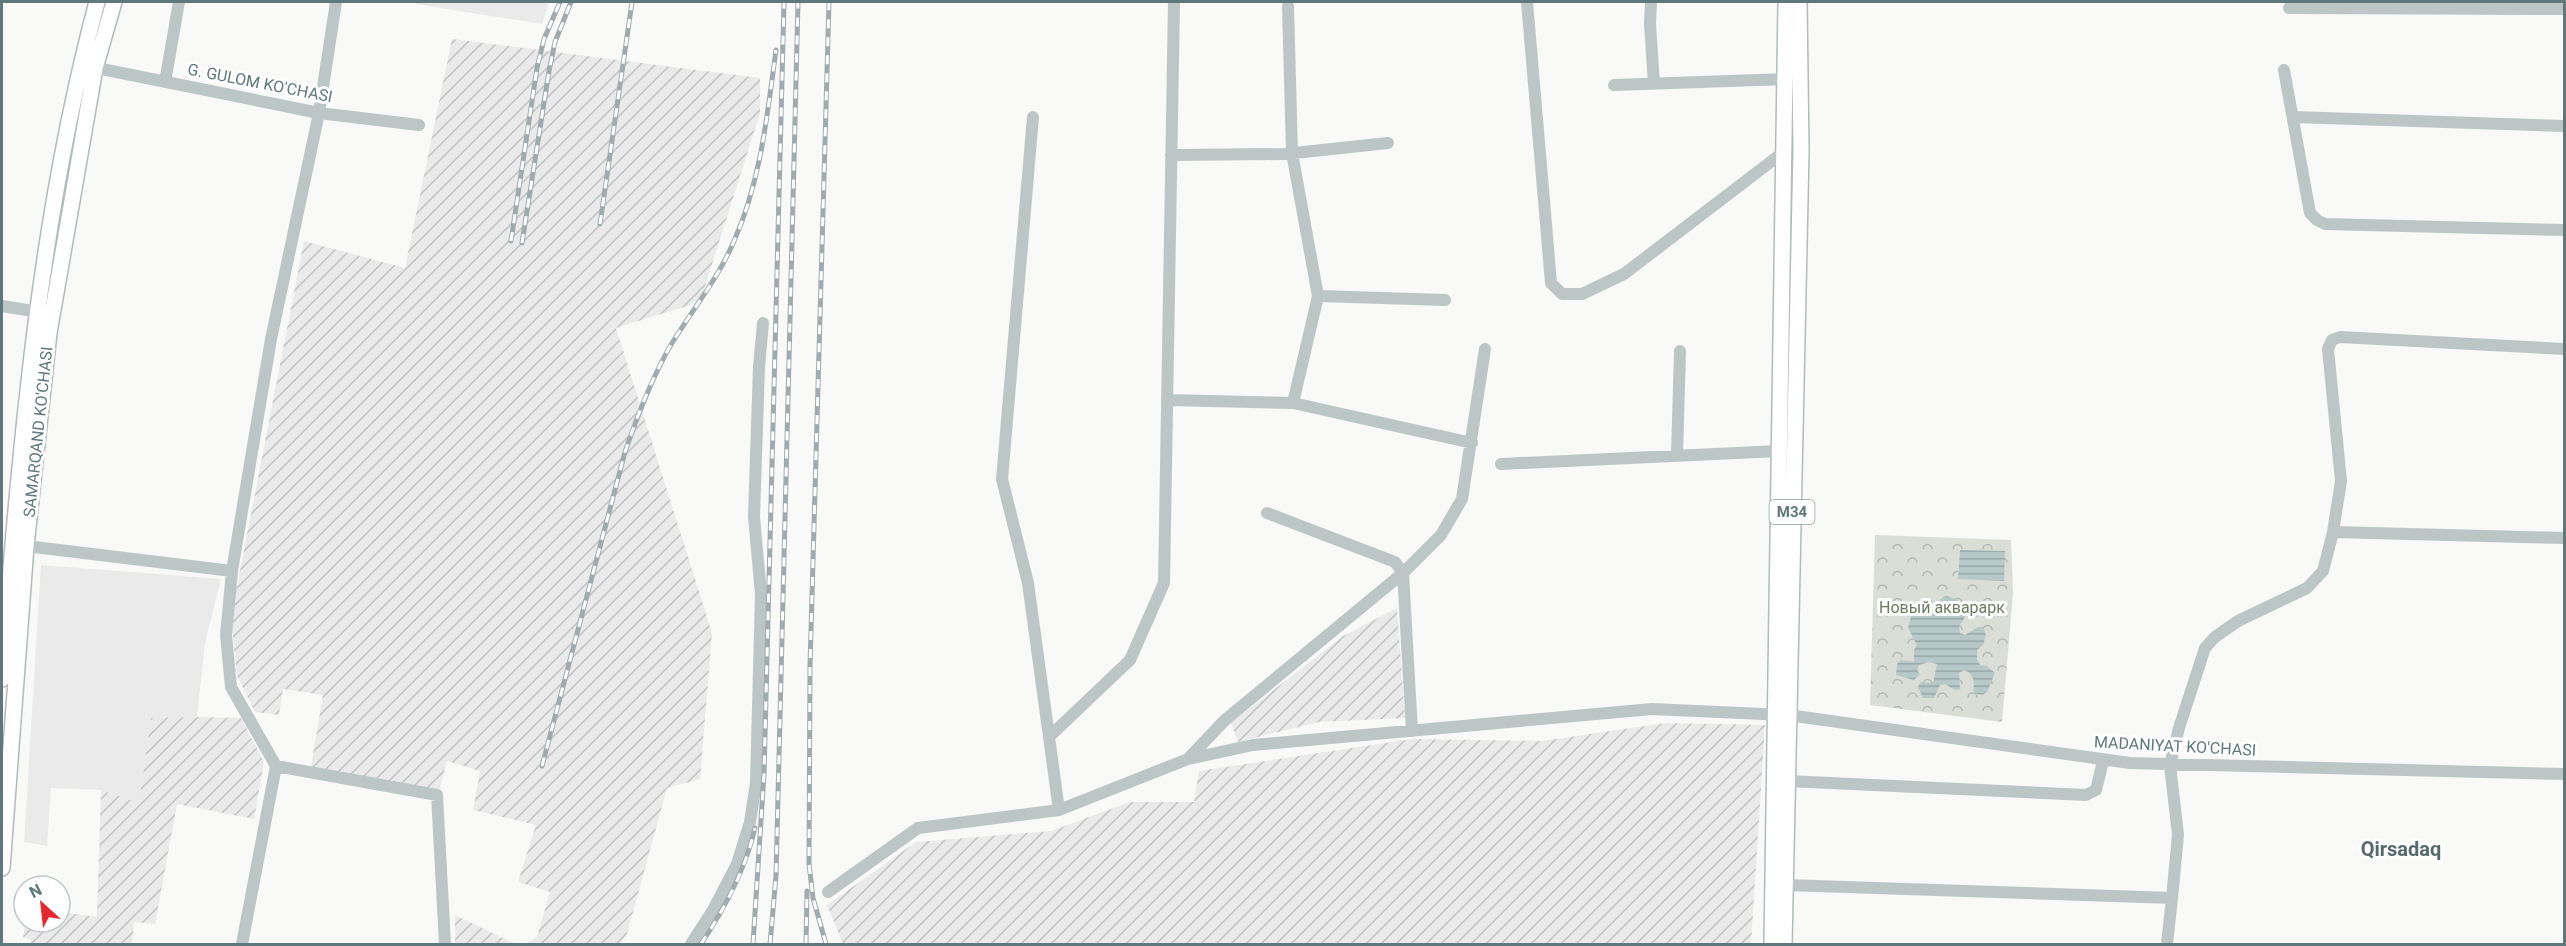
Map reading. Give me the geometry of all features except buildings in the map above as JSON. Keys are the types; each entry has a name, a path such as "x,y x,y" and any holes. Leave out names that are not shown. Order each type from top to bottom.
{"main road":[{"name":"SAMARQAND KO'CHASI","path":"2,679 97,2"},
{"name":"SAMARQAND KO'CHASI","path":"2,868 19,546 39,312 64,145 87,66 114,2"},
{"name":"M34","path":"1772,945 1801,151 1791,79 1786,2"},
{"name":"M34","path":"1784,945 1787,781 1781,714 1779,450 1785,151 1791,79 1798,35 1799,2"}],"street":[{"path":"165,82 178,2"},
{"path":"242,945 276,766 231,687 226,635 232,571 271,339 319,113 336,2"},
{"path":"1049,737 1130,660 1164,583 1174,2"},
{"path":"1527,2 1551,283 1562,294 1582,294 1624,274 1785,151"},
{"path":"1651,2 1650,24 1654,84"},
{"path":"1288,6 1292,153 1318,296 1293,403"},
{"path":"2289,8 2565,9"},
{"name":"G. GULOM KO'CHASI","path":"87,66 319,113 419,124"},
{"path":"2284,70 2310,213 2317,220 2325,224 2565,230"},
{"path":"1614,85 1791,79"},
{"path":"1033,117 1002,479 1028,583 1059,810"},
{"path":"2294,117 2565,126"},
{"path":"1171,155 1292,153 1388,143"},
{"path":"1318,296 1445,300"},
{"path":"2,306 39,312"},
{"path":"691,945 713,910 737,864 750,822 756,783 761,594 754,517 759,367 763,323"},
{"path":"2166,945 2178,836 2170,765 2179,728 2205,648 2215,637 2238,621 2307,588 2323,571 2333,532 2341,481 2328,349 2332,340 2340,337 2565,349"},
{"path":"828,892 918,828 1059,810 1188,759 1225,720 1403,573 1441,535 1462,499 1485,349"},
{"path":"1677,456 1680,351"},
{"path":"1167,399 1293,403 1472,443"},
{"path":"1501,464 1779,450"},
{"path":"1267,513 1395,561 1403,573 1412,731"},
{"path":"2333,532 2565,538"},
{"path":"19,546 232,571"},
{"name":"MADANIYAT KO'CHASI","path":"1188,759 1253,746 1652,710 1781,714 2103,761 2170,765 2565,774"},
{"path":"1787,781 2086,795 2096,790 2103,761"},
{"path":"276,766 437,795 445,945"},
{"path":"1785,885 2172,898"}],"shaded area":[{"path":"417,2 549,2 542,24 416,4"},
{"path":"452,39 760,78 760,113 700,302 616,328 712,633 700,779 667,788 627,934 620,944 526,944 537,937 550,892 518,882 536,825 473,810 480,771 447,761 439,790 311,767 323,695 283,689 279,715 255,712 237,676 231,617 304,241 405,268"},
{"path":"1960,550 2005,551 2004,581 1958,579"},
{"path":"41,565 221,579 205,642 197,717 151,719 139,804 101,790 51,788 47,846 24,842"},
{"path":"1946,596 1957,600 1963,609 1965,617 1959,626 1960,633 1965,635 1978,627 1983,627 1986,635 1983,645 1977,650 1977,659 1980,665 1987,666 1995,673 1987,692 1982,695 1974,693 1972,676 1964,670 1959,673 1960,689 1955,690 1945,684 1940,685 1934,698 1923,698 1918,688 1920,682 1933,683 1937,664 1929,662 1919,665 1917,670 1920,674 1914,680 1896,675 1897,664 1901,660 1914,662 1914,650 1917,645 1908,628 1912,612 1921,606 1928,610"},
{"path":"1397,608 1405,718 1319,722 1238,742 1231,723 1343,636"},
{"path":"151,718 241,718 264,762 254,819 177,804 155,924 134,922 132,944 30,944 31,940 23,937 24,934 72,934 72,914 97,917 101,790 139,803"},
{"path":"1666,723 1765,725 1751,944 843,944 827,905 916,842 1051,831 1130,802 1194,802 1199,771 1412,739 1542,741"},
{"path":"455,915 515,944 455,944"}],"green space":[{"name":"Новый акварарк","path":"1875,535 2011,540 2013,593 2002,722 1870,705"}],"railway":[{"path":"511,241 537,68 544,39 560,2"},
{"path":"522,243 549,71 555,42 571,2"},
{"path":"600,224 632,2"},
{"path":"753,944 764,774 784,2"},
{"path":"770,944 776,876 798,2"},
{"path":"826,944 813,898 809,864 810,666 829,2"},
{"path":"542,766 625,452 635,424 652,382 672,343 721,267 734,241 751,195 762,147 776,50"},
{"path":"701,944 733,889 746,859 755,828"},
{"path":"806,944 807,891"}],"district":[{"name":"Qirsadaq","path":"2401,849"}]}
